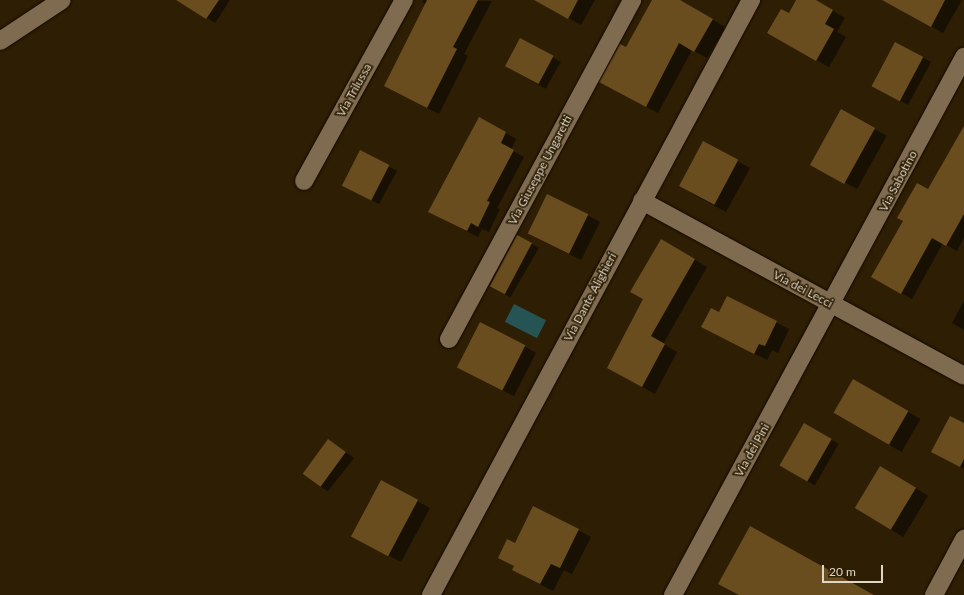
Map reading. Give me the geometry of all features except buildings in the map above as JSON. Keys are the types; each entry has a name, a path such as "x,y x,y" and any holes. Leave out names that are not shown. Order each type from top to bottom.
{"street":[{"path":"0,41 62,0"},
{"name":"Via Trilussa","path":"304,181 404,0"},
{"name":"Via Giuseppe Ungaretti","path":"449,339 632,0"},
{"name":"Via Dante Alighieri","path":"432,595 751,0"},
{"name":"Via Sabotino","path":"832,304 964,57"},
{"name":"Via dei Lecci","path":"642,201 964,376"},
{"name":"Via dei Pini","path":"673,595 832,304"},
{"path":"934,595 964,539"}],"water":[{"path":"514,304 546,320 537,338 505,322"}]}
